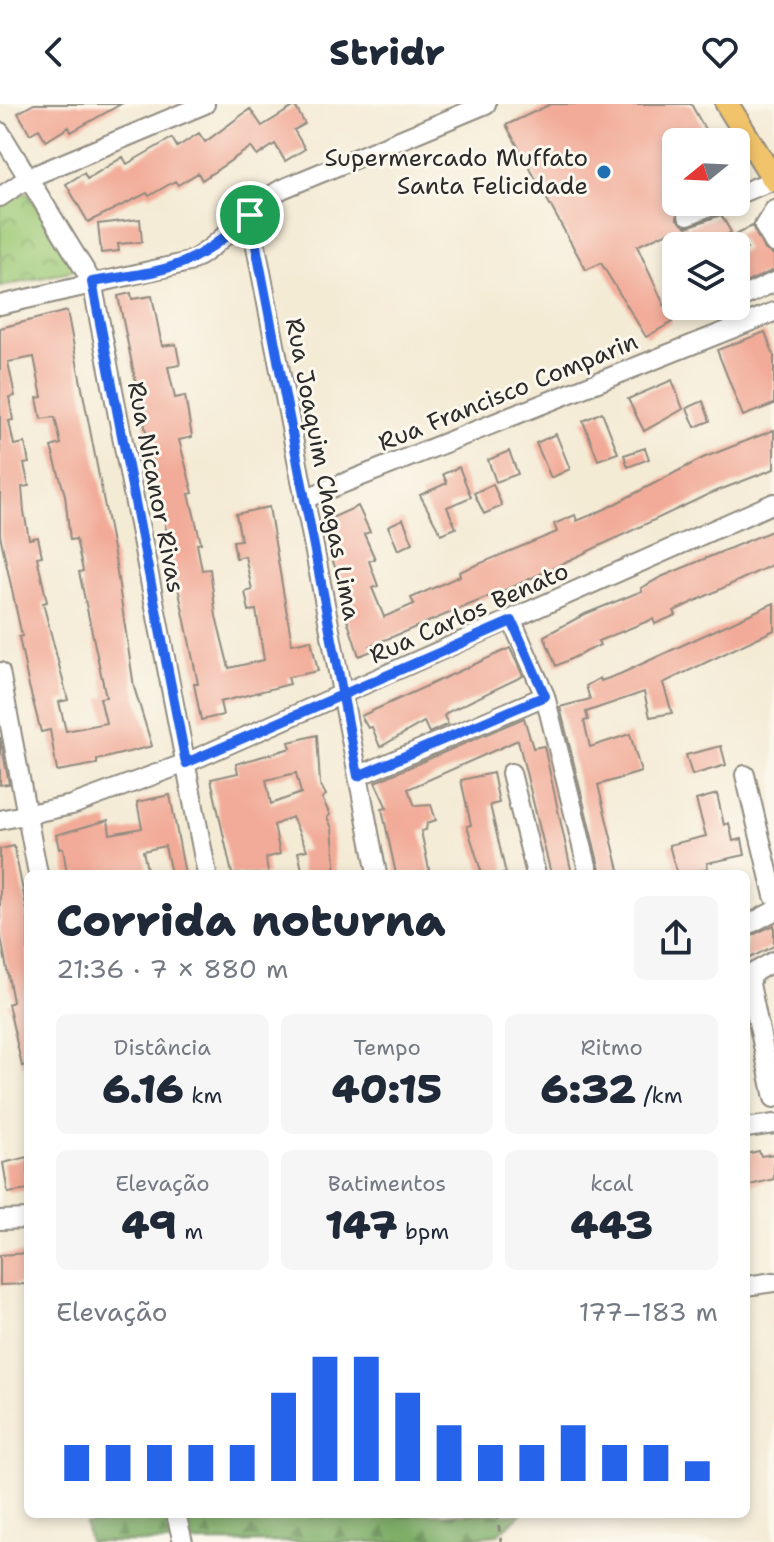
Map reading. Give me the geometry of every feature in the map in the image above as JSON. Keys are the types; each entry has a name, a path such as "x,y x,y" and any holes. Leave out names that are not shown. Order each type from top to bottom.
{"main road":[{"path":"727,104 774,180"}],"street":[{"path":"0,197 28,178 205,104"},
{"path":"0,305 189,262 216,246 282,189 486,104"},
{"name":"Rua Nicanor Rivas","path":"0,132 92,282 206,870"},
{"path":"750,189 774,180"},
{"path":"774,210 764,226 774,243"},
{"name":"Rua Joaquim Chagas Lima","path":"250,215 376,870"},
{"path":"750,295 771,287"},
{"name":"Rua Francisco Comparin","path":"304,499 774,312"},
{"path":"735,320 736,327"},
{"name":"Rua Carlos Benato","path":"0,820 72,805 186,763 774,503"},
{"path":"512,621 545,696 588,870"},
{"path":"0,672 37,870"},
{"path":"358,776 545,696"},
{"path":"511,773 535,870"},
{"path":"745,775 774,896"},
{"path":"750,924 774,911"},
{"path":"774,961 753,973 750,984 774,1098"},
{"path":"750,1127 774,1124"},
{"path":"0,1220 24,1219"},
{"path":"750,1285 774,1282"},
{"path":"177,1518 183,1542"}],"path":[{"path":"498,1518 501,1542"}],"green space":[{"path":"22,191 28,193 75,270 0,287 0,205"},
{"path":"140,1518 516,1518 497,1535 433,1542 89,1542 85,1524"}],"building":[{"path":"34,104 121,104 71,132 69,127 46,141 39,129 30,134 18,113"},
{"name":"Supermercado Muffato Santa Felicidade","path":"551,104 691,104 704,128 662,128 662,216 677,216 687,227 722,216 731,232 662,232 637,246 662,300 662,320 672,322 646,337 601,263 586,270 506,125"},
{"path":"295,106 305,124 294,130 305,149 285,161 275,144 257,156 251,147 202,180 198,173 178,185 175,181 149,196 147,193 88,222 66,184 84,173 87,179 123,157 127,164 172,138 177,147 199,133 205,142 250,109 262,126"},
{"path":"140,219 142,242 118,244 119,251 101,253 98,224"},
{"path":"752,226 764,249 774,255 774,270 750,281 750,232 741,232"},
{"path":"131,293 132,299 152,296 162,346 176,344 180,365 168,367 175,398 185,396 192,437 179,440 193,493 189,494 201,543 197,544 202,570 210,569 216,616 229,668 264,660 256,610 249,611 245,592 252,590 245,556 236,558 233,541 241,540 236,514 269,507 292,644 311,640 318,671 288,677 290,684 220,702 223,715 201,720 194,684 198,684 118,296"},
{"path":"67,311 115,559 134,687 152,746 97,760 97,764 57,771 50,730 41,732 28,682 19,637 22,636 0,535 0,328","holes":["34,357 42,397 37,398 41,419 55,417 61,444 51,447 65,495 70,540 76,539 83,571 79,572 106,697 100,698 106,723 66,731 59,702 68,700 43,603 47,602 37,557 42,556 38,537 29,539 24,511 22,487 29,486 24,464 29,463 25,443 14,445 9,421 13,420 9,397 15,396 8,362"]},
{"path":"765,332 774,356 774,404 743,416 717,350"},
{"path":"672,380 683,409 644,431 628,399"},
{"path":"703,401 710,421 695,427 687,408"},
{"path":"602,412 618,453 598,460 583,421"},
{"path":"774,430 774,469 709,494 517,585 370,646 372,651 359,656 343,607 347,605 330,554 336,552 327,520 358,506 370,532 364,534 375,559 369,561 378,586 372,588 384,617 414,604 411,598 460,576 459,572 557,532 554,524 575,515 577,521 703,458"},
{"path":"556,434 570,469 551,478 536,443"},
{"path":"645,448 649,459 628,467 624,455"},
{"path":"509,451 518,474 496,482 488,460"},
{"path":"459,467 471,497 447,507 456,528 441,534 420,495 447,483 443,474"},
{"path":"493,484 502,506 484,514 474,493"},
{"path":"403,519 413,543 398,550 388,526"},
{"path":"774,530 774,564 674,611 676,615 655,624 653,619 598,641 600,645 556,666 544,636 585,614 642,591 641,588 661,577"},
{"path":"774,603 774,630 663,683 672,713 650,717 644,692 586,712 588,720 584,721 590,747 630,734 641,772 598,785 619,870 600,870 560,707 590,699 586,686 600,678 601,681"},
{"path":"510,648 523,676 448,712 444,716 448,724 429,733 424,722 380,747 372,727 368,728 361,716"},
{"path":"524,718 533,748 544,746 571,870 550,870 518,740 408,789 415,806 431,805 436,820 427,823 426,830 421,831 429,870 395,870 382,809 387,808 375,782"},
{"path":"317,735 320,784 330,815 327,817 332,828 336,870 302,870 298,852 307,850 292,817 274,825 280,854 266,858 268,870 231,870 211,779 238,773 236,764 291,748 289,742","holes":["296,773 301,793 271,804 266,780"]},
{"path":"0,737 9,784 0,785"},
{"path":"721,746 726,765 692,775 686,755"},
{"path":"493,773 499,803 490,805 505,870 481,870 467,826 471,825 461,780"},
{"path":"717,794 724,825 729,823 733,841 742,839 745,855 707,863 708,869 676,870 669,845 706,836 696,800"},
{"path":"170,795 184,870 170,870 165,846 143,851 147,870 66,870 63,848 59,849 56,835 108,820 110,834 142,828 137,802"},
{"path":"14,846 24,896 22,1066 8,1004 13,1002 0,932 0,849"},
{"path":"774,925 774,946 750,958 750,936"},
{"path":"759,1151 761,1156 774,1154 774,1179 750,1185 750,1153"},
{"path":"24,1158 24,1191 8,1193 3,1163"},
{"path":"24,1253 24,1284 0,1285 0,1255"}],"place":[{"name":"Supermercado Muffato Santa Felicidade","path":"604,172"}],"route":[{"path":"250,215 216,246 189,262 160,271 92,282 186,763 342,696 512,621 545,696 358,776 342,696 250,215"}]}
